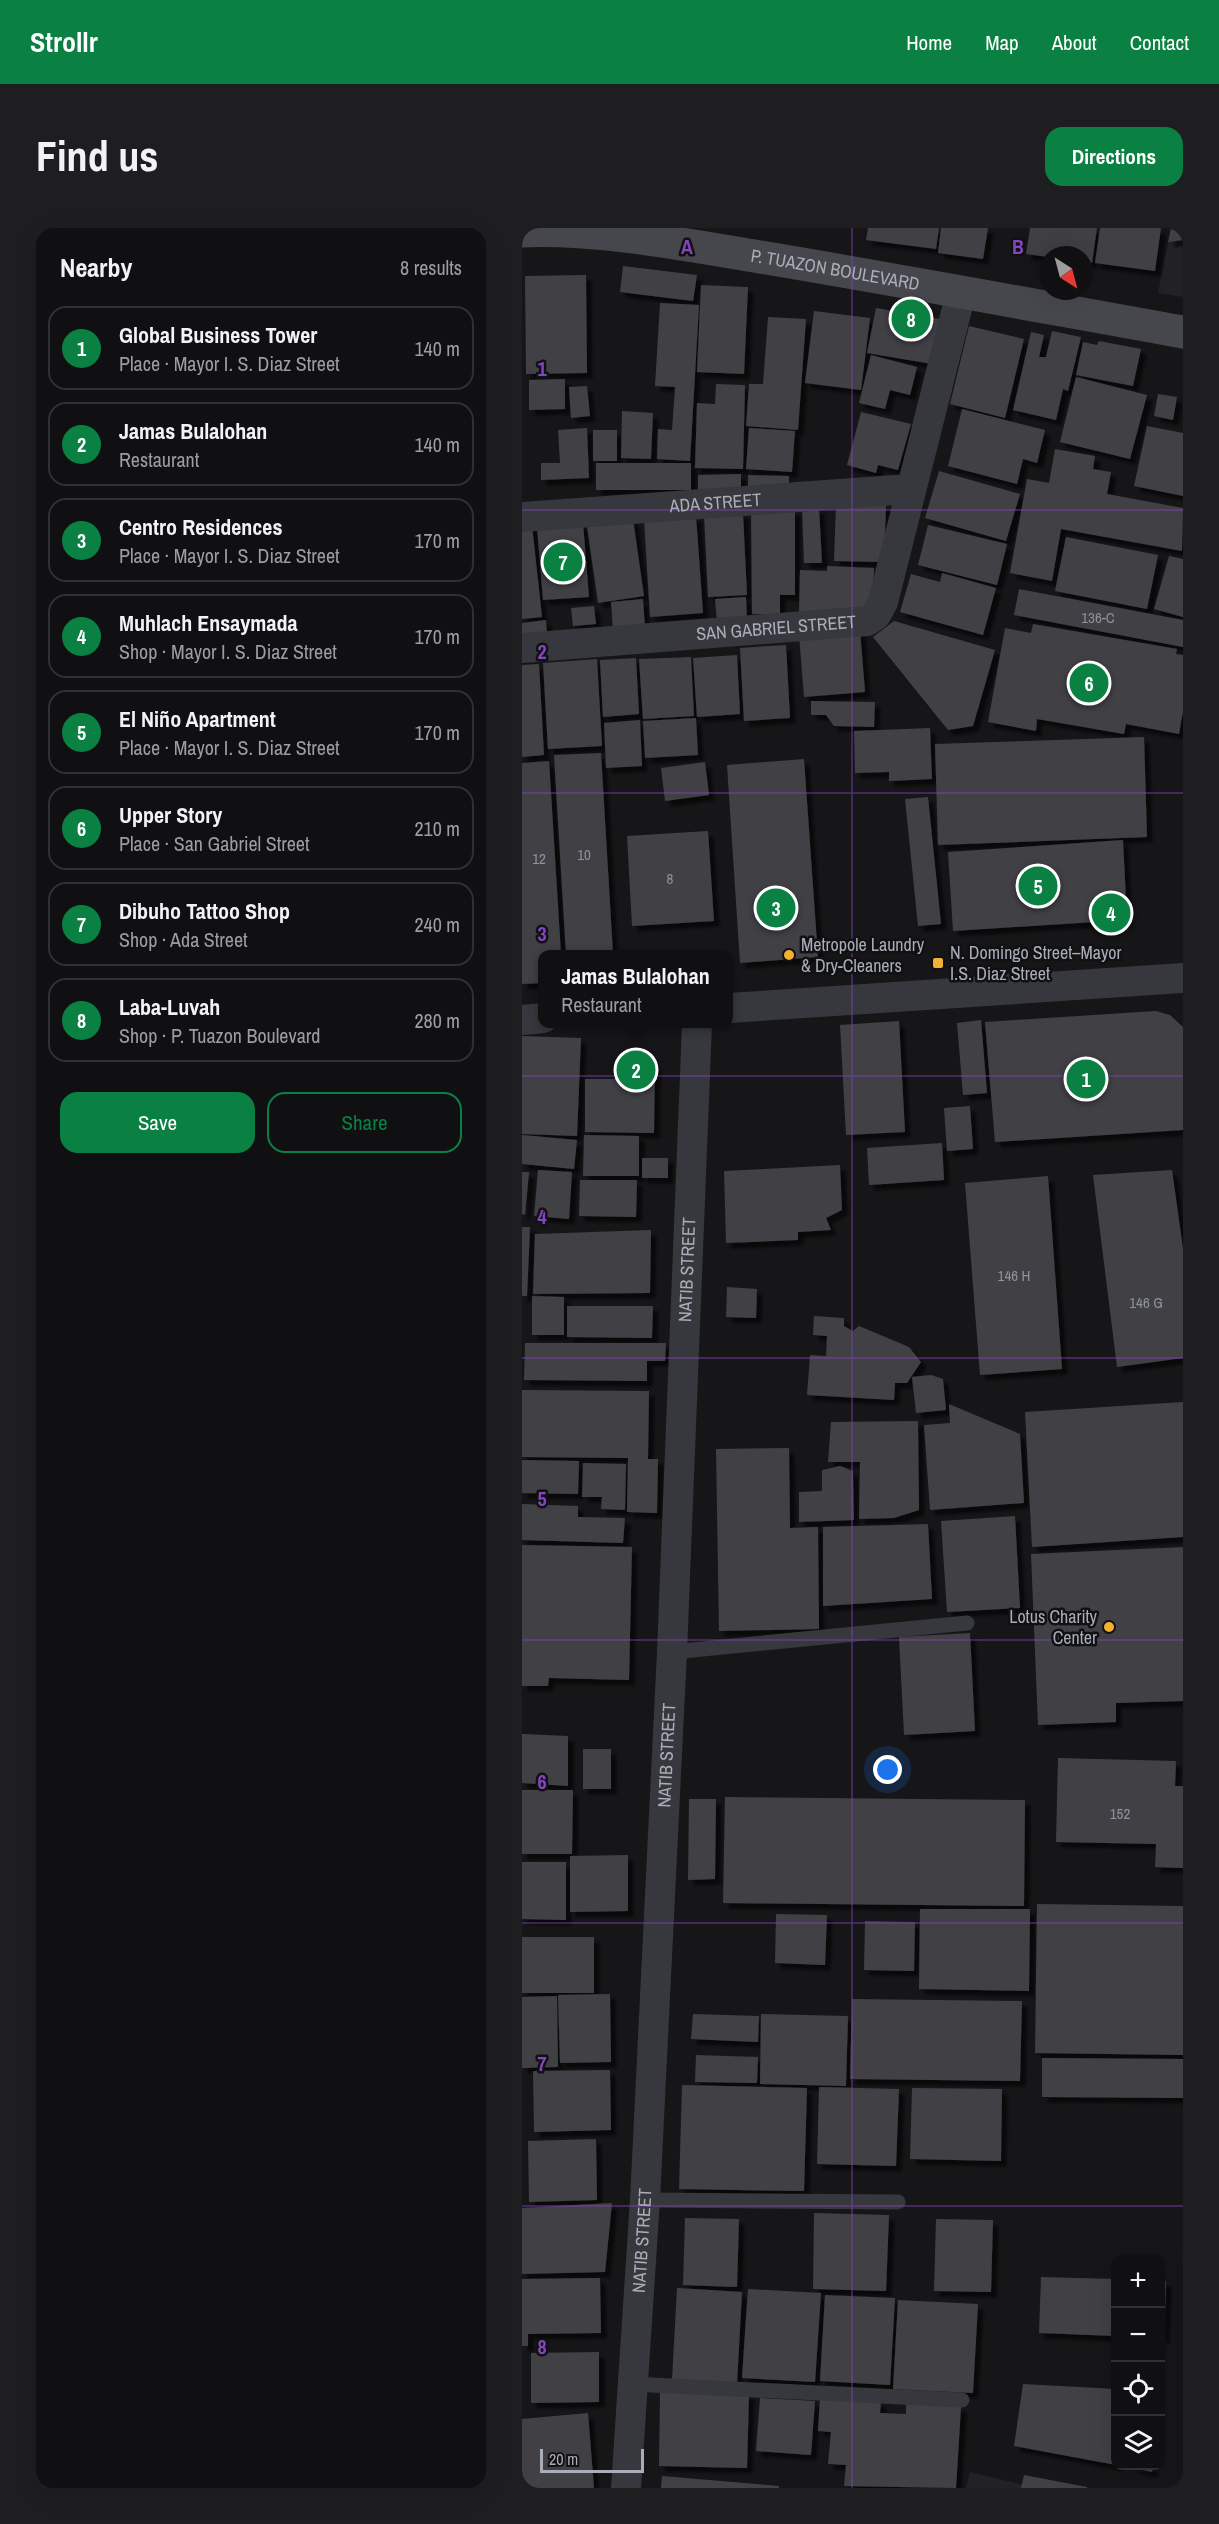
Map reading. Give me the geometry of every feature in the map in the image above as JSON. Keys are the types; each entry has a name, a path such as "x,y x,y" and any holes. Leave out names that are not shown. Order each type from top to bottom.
{"main road":[{"name":"P. TUAZON BOULEVARD","path":"522,231 541,229 623,234 1183,332"}],"street":[{"name":"SAN GABRIEL STREET","path":"522,648 867,621 876,615 883,602 909,489 961,293"},
{"name":"ADA STREET","path":"522,517 909,489"},
{"path":"733,1008 1183,978"},
{"path":"522,1020 538,1018"},
{"name":"NATIB STREET","path":"626,2488 631,2384 645,2200 672,1652 697,1028"}],"lane":[{"path":"672,1652 967,1623"},
{"path":"645,2200 898,2202"},
{"path":"631,2384 962,2400"}],"shaded area":[{"path":"1171,228 1183,228 1183,297 1158,293"},
{"path":"970,2472 1037,2488 966,2488"}],"building":[{"path":"868,228 939,228 936,249 866,240"},
{"path":"941,228 988,228 983,259 938,253"},
{"path":"1030,228 1097,228 1093,256 1093,246 1039,246 1039,256 1026,254"},
{"path":"1100,228 1161,228 1155,271 1095,263"},
{"path":"1171,228 1183,228 1183,240 1168,242"},
{"path":"623,266 697,275 693,301 620,292"},
{"path":"586,275 587,373 526,374 525,276"},
{"path":"701,285 748,287 744,374 697,372"},
{"path":"660,303 699,305 690,461 657,459 658,429 672,430 675,387 655,386"},
{"path":"876,308 940,319 932,364 867,353"},
{"path":"814,311 870,318 861,390 805,383"},
{"path":"768,317 806,319 798,430 746,426 749,384 763,384"},
{"path":"969,326 1024,339 1005,418 950,404"},
{"path":"1052,331 1081,337 1068,391 1063,389 1056,420 1013,410 1031,332 1044,335 1039,357 1046,357"},
{"path":"1099,341 1141,349 1133,386 1076,375 1083,342 1097,345"},
{"path":"871,355 917,367 910,395 890,390 885,409 859,403"},
{"path":"1076,377 1147,395 1130,459 1060,442"},
{"path":"565,379 565,409 529,410 529,380"},
{"path":"716,384 745,385 743,469 695,468 697,403 715,404"},
{"path":"587,386 590,416 571,418 569,387"},
{"path":"1158,394 1177,397 1173,420 1154,416"},
{"path":"962,409 1045,430 1037,463 1023,459 1017,484 948,466"},
{"path":"622,411 653,413 651,459 621,458"},
{"path":"861,412 911,424 898,470 878,465 876,473 847,465"},
{"path":"1147,426 1183,433 1183,496 1134,486"},
{"path":"587,428 589,478 541,480 541,463 560,463 558,430"},
{"path":"749,428 795,431 792,472 746,469"},
{"path":"593,430 617,430 617,461 593,461"},
{"path":"1055,449 1095,456 1093,469 1111,472 1107,494 1183,508 1182,551 1061,529 1052,581 1010,573 1027,479 1049,483"},
{"path":"596,463 691,463 691,490 596,490"},
{"path":"939,471 1020,494 1006,541 925,518"},
{"path":"741,474 741,492 698,492 698,475"},
{"path":"748,475 789,476 789,491 748,490"},
{"path":"836,504 886,505 884,562 834,561"},
{"path":"819,508 822,563 804,563 802,509"},
{"path":"751,510 795,510 795,595 780,595 780,614 752,614"},
{"path":"743,513 747,595 708,597 704,515"},
{"path":"696,516 703,613 650,617 644,520"},
{"path":"633,519 644,596 598,603 587,526"},
{"path":"583,523 589,597 543,600 537,527"},
{"path":"532,525 542,617 522,619 522,526"},
{"path":"928,525 1007,544 997,585 918,565"},
{"path":"1066,537 1158,555 1147,609 1055,591"},
{"path":"1169,556 1183,559 1183,617 1154,609"},
{"path":"827,566 874,568 872,615 799,612 800,570 827,571"},
{"path":"942,573 996,588 983,635 900,612 911,574 940,582"},
{"path":"1019,589 1183,620 1183,647 1014,615"},
{"path":"746,597 747,619 717,621 715,599"},
{"path":"643,599 645,628 613,630 611,602"},
{"path":"594,606 596,624 573,626 571,608"},
{"path":"546,620 547,635 522,637 522,623"},
{"path":"894,621 995,650 973,726 948,730 873,637"},
{"path":"1033,624 1177,649 1176,654 1183,655 1183,711 1179,734 1126,724 1124,734 1037,719 1036,731 988,722 1005,628 1031,633"},
{"path":"860,630 865,692 804,697 799,635"},
{"path":"786,645 790,718 744,721 740,648"},
{"path":"737,655 740,714 697,717 693,658"},
{"path":"691,657 694,716 643,719 639,659"},
{"path":"636,658 639,714 603,717 600,660"},
{"path":"597,659 602,746 548,749 543,663"},
{"path":"539,664 544,755 522,757 522,665"},
{"path":"811,701 875,702 874,727 834,726 826,715 811,715"},
{"path":"696,718 698,755 645,758 643,721"},
{"path":"640,720 642,766 606,768 604,723"},
{"path":"930,728 932,779 889,781 889,772 855,773 854,731"},
{"path":"1144,737 1147,837 938,845 935,744"},
{"path":"601,753 613,950 566,950 554,755"},
{"path":"804,759 818,957 740,963 727,765"},
{"path":"549,761 561,950 538,950 538,983 522,984 522,763"},
{"path":"705,762 709,795 665,801 661,768"},
{"path":"928,797 941,924 918,926 905,799"},
{"path":"708,831 714,921 632,926 627,836"},
{"path":"1123,840 1127,920 953,931 948,852"},
{"path":"1156,1011 1170,1015 1183,1027 1183,1130 995,1142 985,1022"},
{"path":"981,1020 987,1093 963,1095 957,1023"},
{"path":"899,1021 905,1132 846,1135 840,1025"},
{"path":"522,1036 581,1038 577,1136 522,1134"},
{"path":"616,1064 655,1064 654,1133 585,1132 585,1079 615,1079"},
{"path":"970,1106 973,1149 947,1151 944,1108"},
{"path":"522,1135 577,1140 574,1169 522,1164"},
{"path":"584,1135 639,1136 639,1176 583,1176"},
{"path":"942,1143 944,1180 869,1185 867,1148"},
{"path":"642,1158 668,1158 668,1178 642,1178"},
{"path":"840,1165 842,1210 826,1218 831,1230 798,1232 798,1240 726,1243 724,1171"},
{"path":"538,1170 572,1172 569,1219 534,1216"},
{"path":"1172,1170 1183,1249 1183,1358 1117,1367 1093,1175"},
{"path":"522,1172 529,1172 525,1215 522,1214"},
{"path":"1048,1176 1062,1369 980,1375 965,1183"},
{"path":"580,1180 637,1180 636,1217 579,1216"},
{"path":"522,1227 530,1227 527,1296 522,1296"},
{"path":"651,1230 650,1293 533,1294 535,1234"},
{"path":"727,1287 757,1289 756,1318 726,1317"},
{"path":"532,1296 564,1297 564,1335 532,1335"},
{"path":"567,1306 653,1306 652,1338 567,1337"},
{"path":"814,1316 844,1318 844,1326 853,1331 859,1326 909,1347 921,1362 907,1383 895,1383 894,1400 807,1395 810,1355 826,1356 827,1336 813,1335"},
{"path":"525,1343 666,1343 665,1361 647,1361 647,1381 524,1380"},
{"path":"931,1375 943,1379 946,1410 916,1413 912,1377"},
{"path":"522,1390 649,1391 648,1459 658,1459 657,1513 627,1512 628,1458 522,1457"},
{"path":"1183,1402 1183,1537 1032,1547 1025,1412"},
{"path":"949,1404 1020,1434 1024,1503 930,1510 924,1425 950,1423"},
{"path":"918,1421 919,1510 894,1518 859,1519 860,1462 828,1462 831,1422"},
{"path":"789,1448 790,1528 818,1527 819,1629 719,1631 716,1449"},
{"path":"522,1460 579,1461 578,1494 522,1493"},
{"path":"583,1463 626,1464 625,1510 601,1509 602,1497 582,1497"},
{"path":"840,1466 853,1471 854,1520 799,1522 799,1492 822,1491 822,1470"},
{"path":"522,1504 578,1506 578,1517 625,1518 623,1543 522,1540"},
{"path":"1015,1516 1020,1608 947,1612 941,1521"},
{"path":"928,1524 932,1599 823,1606 823,1527"},
{"path":"522,1545 632,1547 629,1680 549,1678 548,1686 522,1686"},
{"name":"Lotus Charity Center","path":"1183,1547 1183,1701 1116,1703 1116,1722 1038,1725 1031,1554"},
{"path":"970,1633 975,1731 904,1735 899,1637"},
{"path":"522,1734 568,1736 568,1786 522,1783"},
{"path":"583,1749 611,1749 611,1789 583,1789"},
{"path":"1058,1758 1176,1761 1175,1786 1183,1786 1183,1868 1155,1867 1156,1844 1056,1842"},
{"path":"522,1790 573,1790 572,1854 522,1854"},
{"path":"725,1797 1025,1800 1024,1906 723,1903"},
{"path":"689,1799 716,1799 715,1879 688,1880"},
{"path":"628,1855 628,1911 570,1912 570,1856"},
{"path":"522,1862 566,1862 566,1920 522,1919"},
{"path":"1037,1904 1183,1906 1183,2055 1035,2053"},
{"path":"920,1909 1030,1909 1029,1991 919,1989"},
{"path":"776,1914 827,1915 825,1965 775,1963"},
{"path":"865,1921 915,1922 914,1971 864,1970"},
{"path":"522,1937 594,1937 594,1993 522,1993"},
{"path":"610,1994 611,2062 560,2063 558,1995"},
{"path":"557,1996 558,2067 522,2068 522,1997"},
{"path":"852,1999 1022,2001 1020,2081 850,2079"},
{"path":"693,2014 759,2016 758,2042 691,2039"},
{"path":"761,2014 848,2016 846,2086 760,2084"},
{"path":"696,2055 758,2057 757,2083 695,2082"},
{"path":"1042,2058 1183,2059 1183,2098 1042,2097"},
{"path":"610,2070 611,2130 534,2132 533,2071"},
{"path":"682,2085 807,2088 804,2191 679,2189"},
{"path":"819,2087 899,2089 896,2166 817,2164"},
{"path":"912,2088 1002,2089 1001,2161 910,2159"},
{"path":"596,2139 597,2200 529,2202 528,2141"},
{"path":"612,2203 605,2272 522,2274 522,2208"},
{"path":"814,2213 889,2215 886,2291 813,2289"},
{"path":"685,2218 739,2219 737,2287 683,2285"},
{"path":"936,2219 993,2220 991,2292 934,2291"},
{"path":"1041,2277 1111,2279 1111,2336 1039,2333"},
{"path":"600,2278 601,2333 528,2334 528,2346 522,2346 522,2279"},
{"path":"677,2288 742,2292 737,2384 672,2380"},
{"path":"748,2289 821,2293 815,2382 742,2378"},
{"path":"825,2295 895,2298 890,2385 820,2381"},
{"path":"898,2300 978,2304 973,2393 893,2389"},
{"path":"599,2352 599,2402 531,2403 531,2353"},
{"path":"1023,2384 1111,2389 1111,2464 1014,2446"},
{"path":"660,2392 749,2394 747,2468 659,2466"},
{"path":"760,2398 815,2401 811,2455 756,2451"},
{"path":"820,2398 881,2402 880,2413 906,2414 906,2403 961,2407 956,2488 844,2486 846,2465 828,2464 831,2432 818,2431"},
{"path":"588,2413 594,2488 522,2488 522,2419"},
{"path":"1024,2475 1087,2487 1087,2488 1021,2488"},
{"path":"662,2476 779,2486 779,2488 661,2488"}],"place":[{"name":"Laba-Luvah","path":"911,319"},
{"name":"Dibuho Tattoo Shop","path":"563,562"},
{"name":"Upper Story","path":"1089,683"},
{"name":"El Niño Apartment","path":"1038,886"},
{"name":"Centro Residences","path":"776,908"},
{"name":"Muhlach Ensaymada","path":"1111,913"},
{"name":"Metropole Laundry & Dry-Cleaners","path":"789,955"},
{"name":"N. Domingo Street–Mayor I.S. Diaz Street","path":"938,963"},
{"name":"Jamas Bulalohan","path":"636,1070"},
{"name":"Global Business Tower","path":"1086,1079"},
{"name":"Lotus Charity Center","path":"1109,1627"}]}
